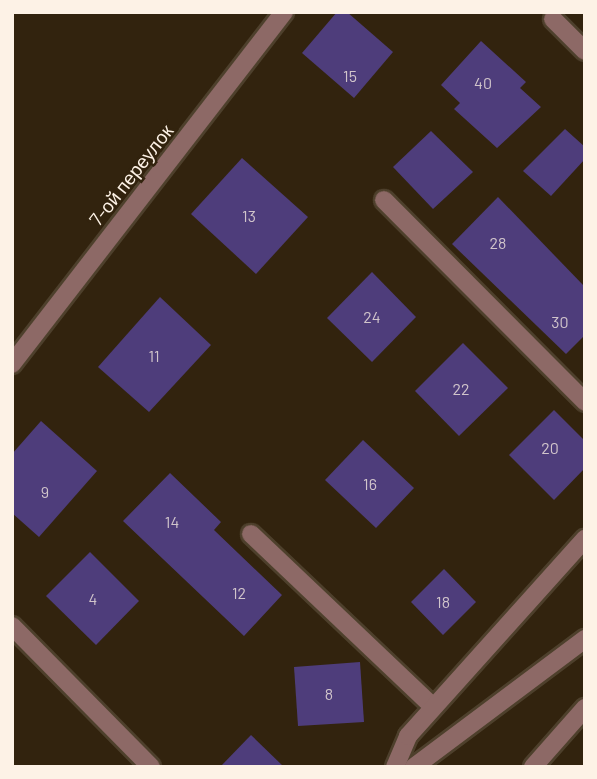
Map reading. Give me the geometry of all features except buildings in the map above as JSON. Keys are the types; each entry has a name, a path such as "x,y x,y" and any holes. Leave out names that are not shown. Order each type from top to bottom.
{"street":[{"name":"7-ой переулок","path":"12,363 284,12"},
{"path":"553,19 585,51"},
{"path":"384,200 585,402"},
{"path":"251,534 433,707"},
{"path":"395,767 408,736 585,539"},
{"path":"12,626 151,767"},
{"path":"414,767 585,639"},
{"path":"533,767 585,708"}]}
